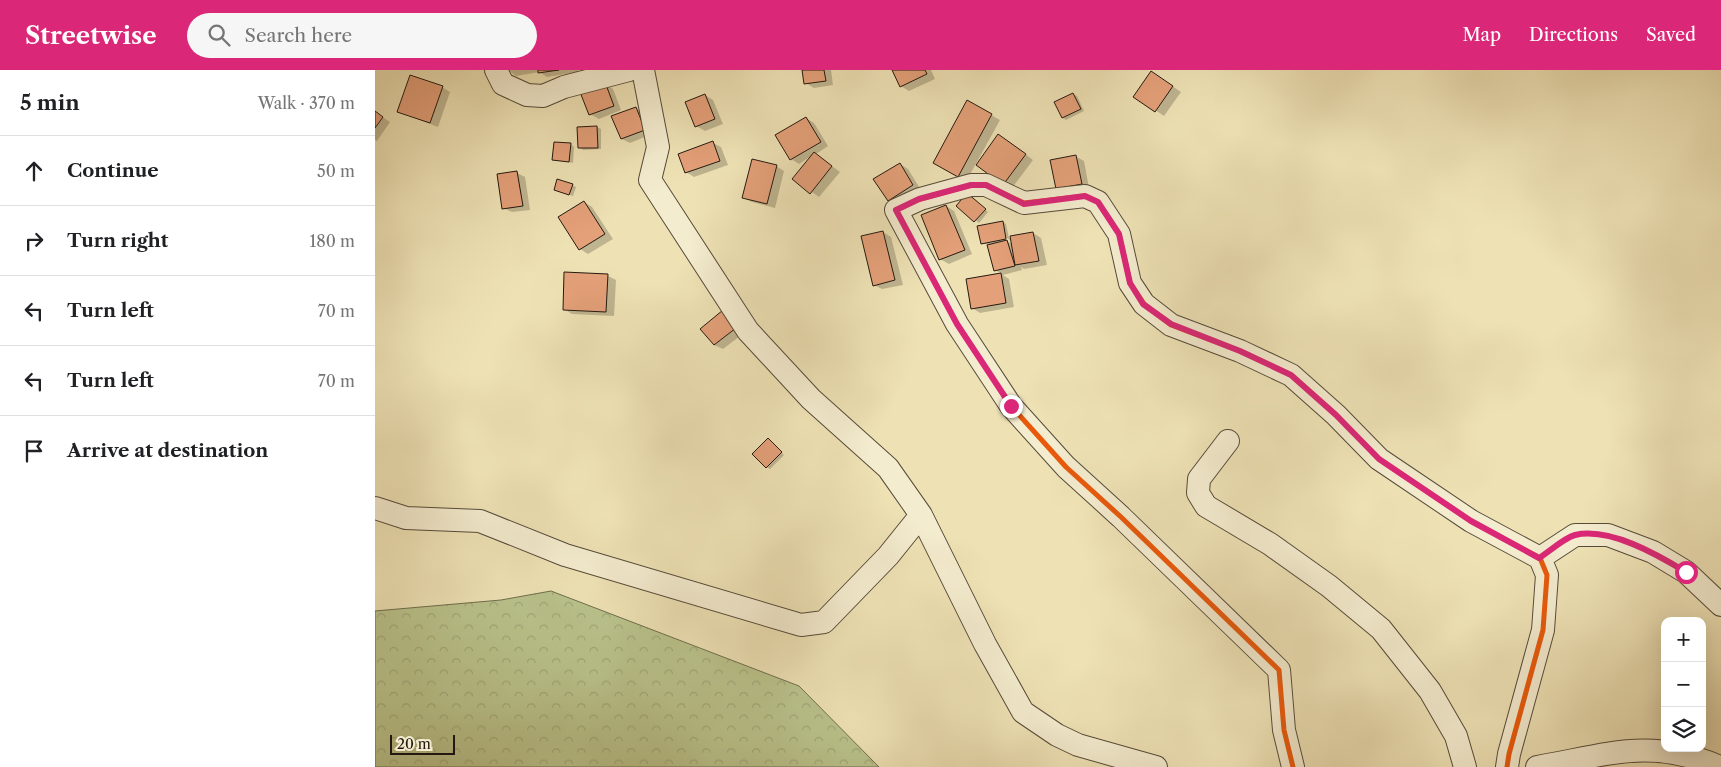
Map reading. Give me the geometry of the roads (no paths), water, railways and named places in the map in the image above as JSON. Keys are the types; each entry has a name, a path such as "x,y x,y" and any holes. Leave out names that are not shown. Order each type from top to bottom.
{"street":[{"path":"496,70 503,84 527,95 543,96 564,87 629,70"},
{"path":"643,70 658,147 650,180 748,331 811,399 888,468 921,515 985,644 1023,712 1057,735 1078,746 1156,767"},
{"path":"1293,767 1284,730 1279,670 1121,516 1066,468 1011,406 957,324 896,210 919,199 971,185 986,185 1024,204 1085,196 1098,202 1119,234 1130,283 1143,304 1171,324 1240,351 1291,375 1336,415 1379,459 1471,521 1539,558 1547,575 1543,630 1507,767"},
{"path":"1228,441 1199,479 1198,493 1207,506 1270,544 1322,581 1381,629 1431,691 1456,736 1465,767"},
{"path":"375,508 406,518 480,521 565,555 801,625 824,622 888,556 921,515"},
{"path":"1539,558 1575,535 1608,535 1653,552 1686,572 1711,598 1721,605"},
{"path":"1537,767 1603,753 1649,750 1694,756 1720,767"}]}
